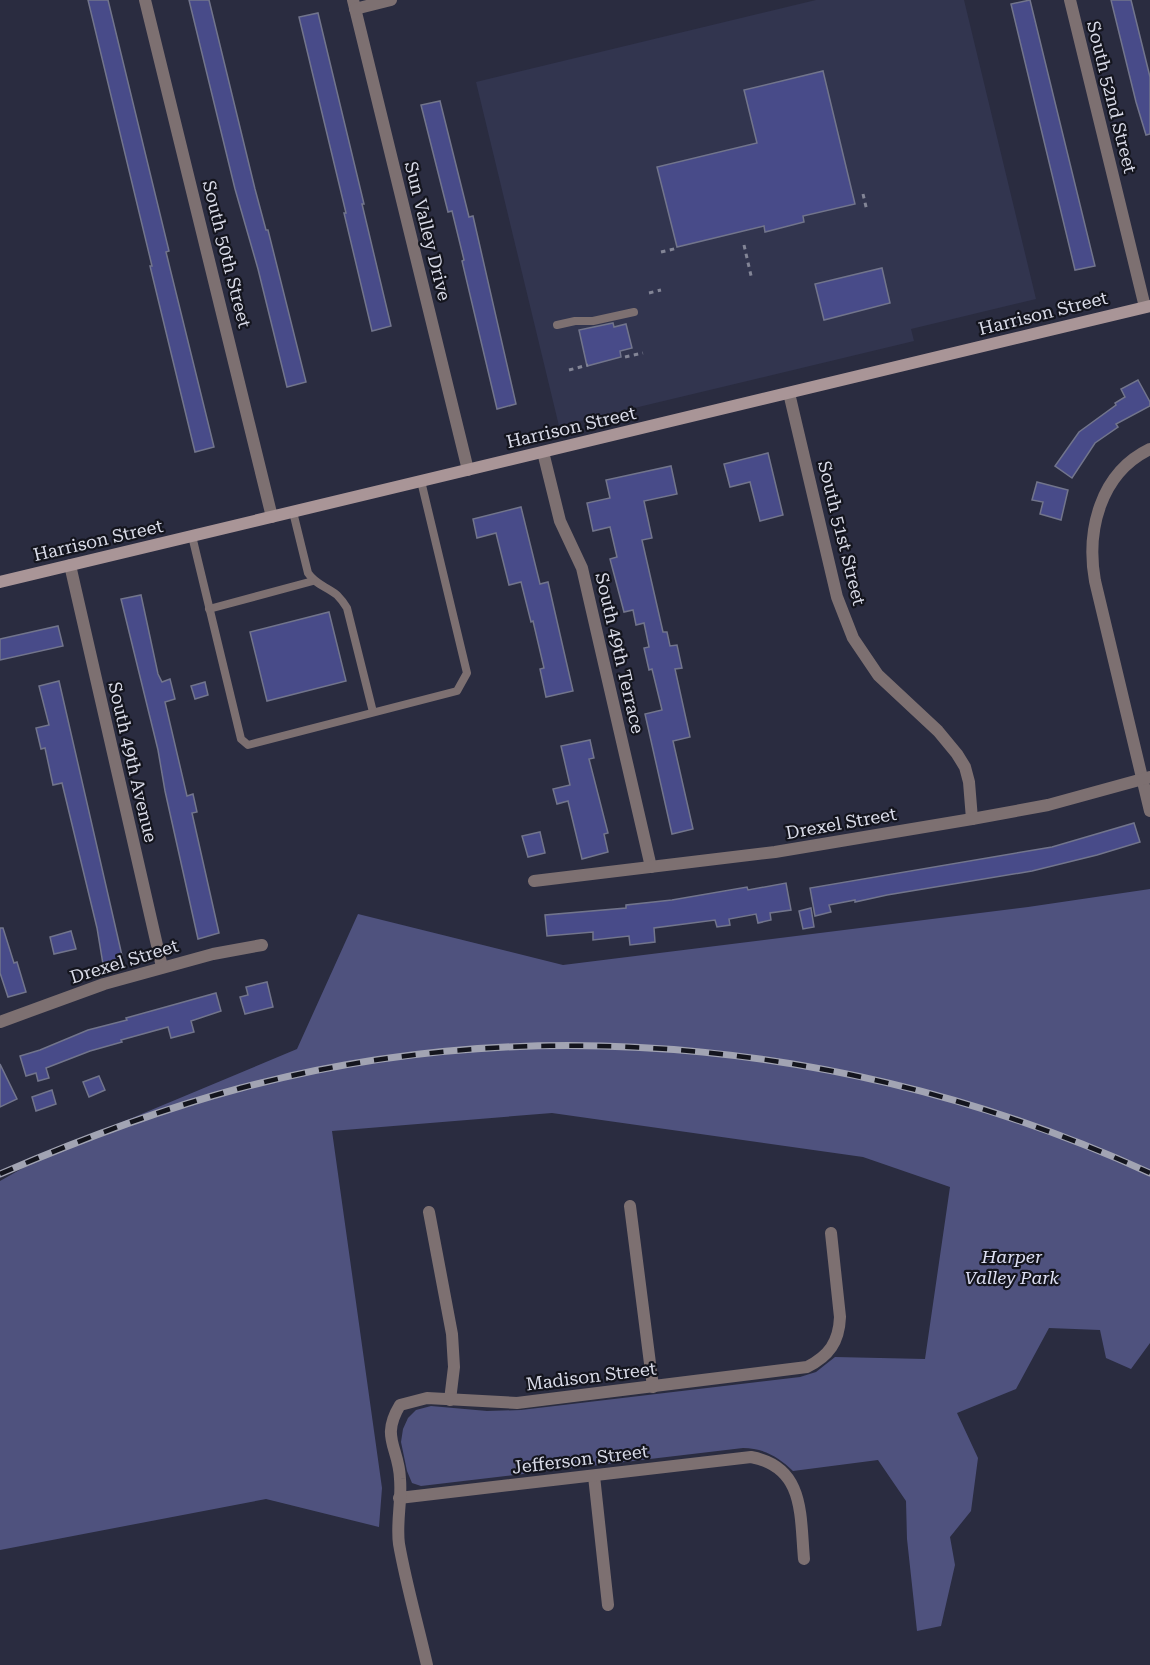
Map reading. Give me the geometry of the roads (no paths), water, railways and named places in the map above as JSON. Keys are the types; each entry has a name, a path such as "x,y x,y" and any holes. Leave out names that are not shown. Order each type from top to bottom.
{"main road":[{"name":"Harrison Street","path":"0,582 1147,307"}],"street":[{"name":"South 50th Street","path":"145,0 272,517"},
{"path":"354,4 391,0"},
{"name":"South 52nd Street","path":"1070,0 1147,307"},
{"name":"Sun Valley Drive","path":"354,4 468,470"},
{"name":"South 51st Street","path":"789,393 837,597 853,638 878,675 938,731 957,754 965,767 969,782 972,819"},
{"path":"1150,449 1129,462 1108,488 1093,527 1092,566 1146,778 1150,811"},
{"name":"South 49th Terrace","path":"543,452 560,521 582,568 651,867"},
{"name":"South 49th Avenue","path":"70,565 162,967"},
{"name":"Drexel Street","path":"534,881 775,852 972,819 1048,806 1146,778"},
{"name":"Drexel Street","path":"0,1022 104,984 162,967 262,945"},
{"path":"630,1206 652,1387"},
{"path":"429,1212 452,1334 454,1367 450,1400"},
{"name":"Madison Street","path":"399,1498 400,1478 389,1434 392,1418 400,1405 417,1400 517,1403 794,1370 819,1361 832,1349 840,1330 831,1233"},
{"name":"Jefferson Street","path":"399,1498 751,1457 778,1467 788,1476 799,1503 804,1559"},
{"path":"594,1476 608,1605"},
{"path":"399,1498 397,1521 399,1544 427,1665"}],"lane":[{"path":"557,325 575,321 593,321 633,312"},
{"path":"192,536 241,739 248,745 457,691 467,673 421,481"},
{"path":"293,512 308,573 314,582 339,597 347,608 373,712"},
{"path":"209,609 314,582"}],"railway":[{"path":"0,1174 119,1126 179,1106 241,1088 355,1063 470,1049 587,1046 703,1052 818,1068 931,1094 1042,1129 1150,1173"}],"park label":[{"name":"Harper Valley Park","path":"1012,1266"}]}
